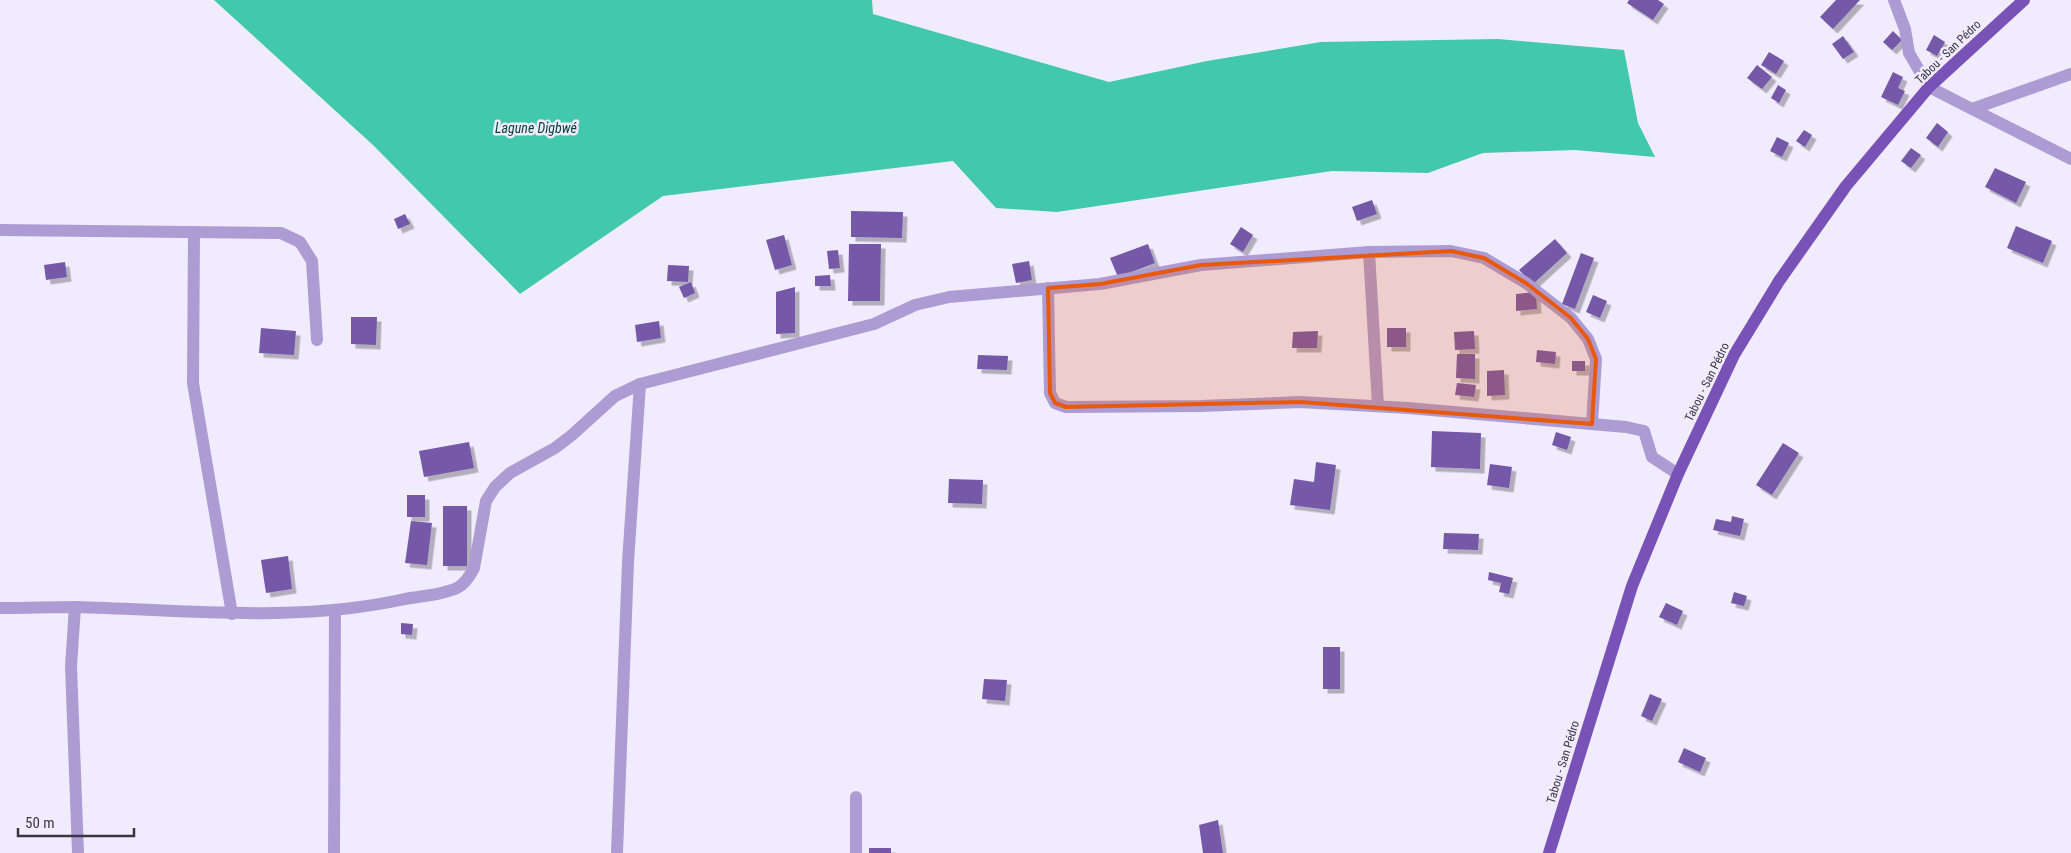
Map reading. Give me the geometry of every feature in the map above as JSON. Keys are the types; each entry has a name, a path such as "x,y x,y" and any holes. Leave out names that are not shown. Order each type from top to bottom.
{"main road":[{"name":"Tabou - San Pédro","path":"1549,853 1632,586 1678,474 1734,355 1779,282 1846,186 1929,88 2024,0"}],"street":[{"path":"1894,0 1905,29 1909,53 1929,88 2071,159"},
{"path":"1972,109 2071,74"},
{"path":"0,230 281,233 300,242 312,261 317,340"},
{"path":"194,232 193,383 232,614"},
{"path":"0,608 75,607 232,614 335,611 382,604 458,588 469,578 474,568 486,501 496,487 510,474 555,448 572,435 614,396 640,384 874,324 915,305 949,297 1100,284 1201,265 1369,252 1452,250 1484,258 1526,283 1571,318 1588,339 1596,359 1592,424"},
{"path":"1369,252 1378,406"},
{"path":"1048,288 1050,393 1055,403 1066,407 1191,406 1300,402 1378,406 1626,427 1644,431 1652,457 1678,474"},
{"path":"617,853 628,562 640,384"},
{"path":"75,607 71,666 78,853"},
{"path":"334,853 335,611"},
{"path":"856,797 856,853"}],"highlighted area":[{"path":"1451,251 1484,258 1526,283 1571,318 1588,339 1596,359 1592,424 1300,402 1066,407 1055,403 1050,393 1048,288 1100,284 1201,265"}],"water":[{"name":"Lagune Digbwé","path":"214,0 872,0 873,14 1109,82 1207,61 1321,42 1498,39 1624,50 1638,123 1655,157 1575,150 1483,153 1428,173 1332,171 1057,212 996,208 953,161 663,196 520,294 374,146"}],"building":[{"path":"1629,0 1658,0 1664,4 1653,20 1627,3"},
{"path":"1836,0 1860,0 1833,29 1820,17"},
{"path":"1893,31 1902,40 1892,50 1883,42"},
{"path":"1934,35 1945,42 1937,56 1926,50"},
{"path":"1843,36 1854,52 1843,59 1832,44"},
{"path":"1769,52 1784,61 1776,74 1761,65"},
{"path":"1757,65 1772,77 1762,89 1747,78"},
{"path":"1893,72 1903,77 1898,88 1905,91 1898,105 1881,97"},
{"path":"1778,85 1786,90 1779,103 1771,98"},
{"path":"1937,123 1948,132 1938,147 1926,138"},
{"path":"1804,130 1812,135 1805,147 1796,141"},
{"path":"1777,137 1789,143 1782,157 1770,151"},
{"path":"1911,148 1921,155 1911,168 1901,161"},
{"path":"1995,168 2026,182 2016,203 1985,187"},
{"path":"1372,200 1377,214 1357,221 1352,207"},
{"path":"851,211 903,212 902,238 851,237"},
{"path":"405,214 410,224 398,229 394,219"},
{"path":"2016,226 2052,241 2043,263 2007,248"},
{"path":"1241,227 1253,235 1243,252 1230,244"},
{"path":"784,235 792,265 775,270 766,240"},
{"path":"1555,239 1567,253 1533,284 1519,270"},
{"path":"849,244 881,244 880,301 848,301"},
{"path":"1148,244 1155,263 1118,277 1110,258"},
{"path":"838,250 840,268 829,269 827,251"},
{"path":"1581,253 1594,258 1575,309 1562,304"},
{"path":"1029,261 1032,280 1016,283 1012,264"},
{"path":"65,262 67,277 46,280 44,265"},
{"path":"668,265 689,266 688,282 667,281"},
{"path":"830,275 831,286 815,286 815,276"},
{"path":"691,282 695,293 684,298 679,287"},
{"path":"795,287 795,333 776,334 776,292"},
{"path":"1536,292 1537,309 1516,311 1516,294"},
{"path":"1593,295 1607,301 1600,318 1586,312"},
{"path":"351,317 377,317 376,345 351,344"},
{"path":"659,321 661,338 637,342 635,325"},
{"path":"261,328 296,331 294,355 259,353"},
{"path":"1387,328 1406,328 1406,347 1387,347"},
{"path":"1318,331 1317,348 1292,348 1293,332"},
{"path":"1474,331 1475,349 1455,350 1454,332"},
{"path":"1537,350 1556,352 1555,364 1536,362"},
{"path":"1457,354 1475,354 1475,379 1456,378"},
{"path":"978,355 1008,356 1007,370 977,369"},
{"path":"1572,361 1585,361 1585,371 1572,371"},
{"path":"1504,370 1505,395 1487,396 1487,371"},
{"path":"1457,383 1476,385 1474,397 1455,395"},
{"path":"1432,431 1481,433 1480,469 1431,467"},
{"path":"1556,432 1571,437 1567,450 1552,445"},
{"path":"469,442 474,468 424,477 419,451"},
{"path":"1783,443 1799,453 1772,495 1756,485"},
{"path":"1316,462 1336,465 1330,510 1290,505 1294,479 1314,482"},
{"path":"1490,464 1512,467 1509,488 1487,485"},
{"path":"949,479 983,480 982,504 948,503"},
{"path":"407,495 425,495 425,517 407,517"},
{"path":"443,506 467,506 467,566 443,566"},
{"path":"1732,516 1744,519 1740,536 1713,530 1716,519 1731,522"},
{"path":"411,521 432,523 427,565 405,563"},
{"path":"1444,533 1479,534 1478,550 1443,549"},
{"path":"288,556 292,589 266,593 261,560"},
{"path":"1489,572 1513,578 1509,594 1499,592 1501,583 1488,580"},
{"path":"1734,592 1747,596 1744,606 1731,603"},
{"path":"1666,603 1683,611 1677,625 1659,617"},
{"path":"401,623 413,624 412,635 401,634"},
{"path":"1323,647 1340,647 1340,689 1323,689"},
{"path":"984,679 1007,680 1005,701 982,699"},
{"path":"1650,694 1662,699 1652,721 1641,716"},
{"path":"1684,748 1706,758 1700,772 1678,762"},
{"path":"1218,820 1223,853 1203,853 1199,825"},
{"path":"869,848 891,848 891,853 869,853"}]}
